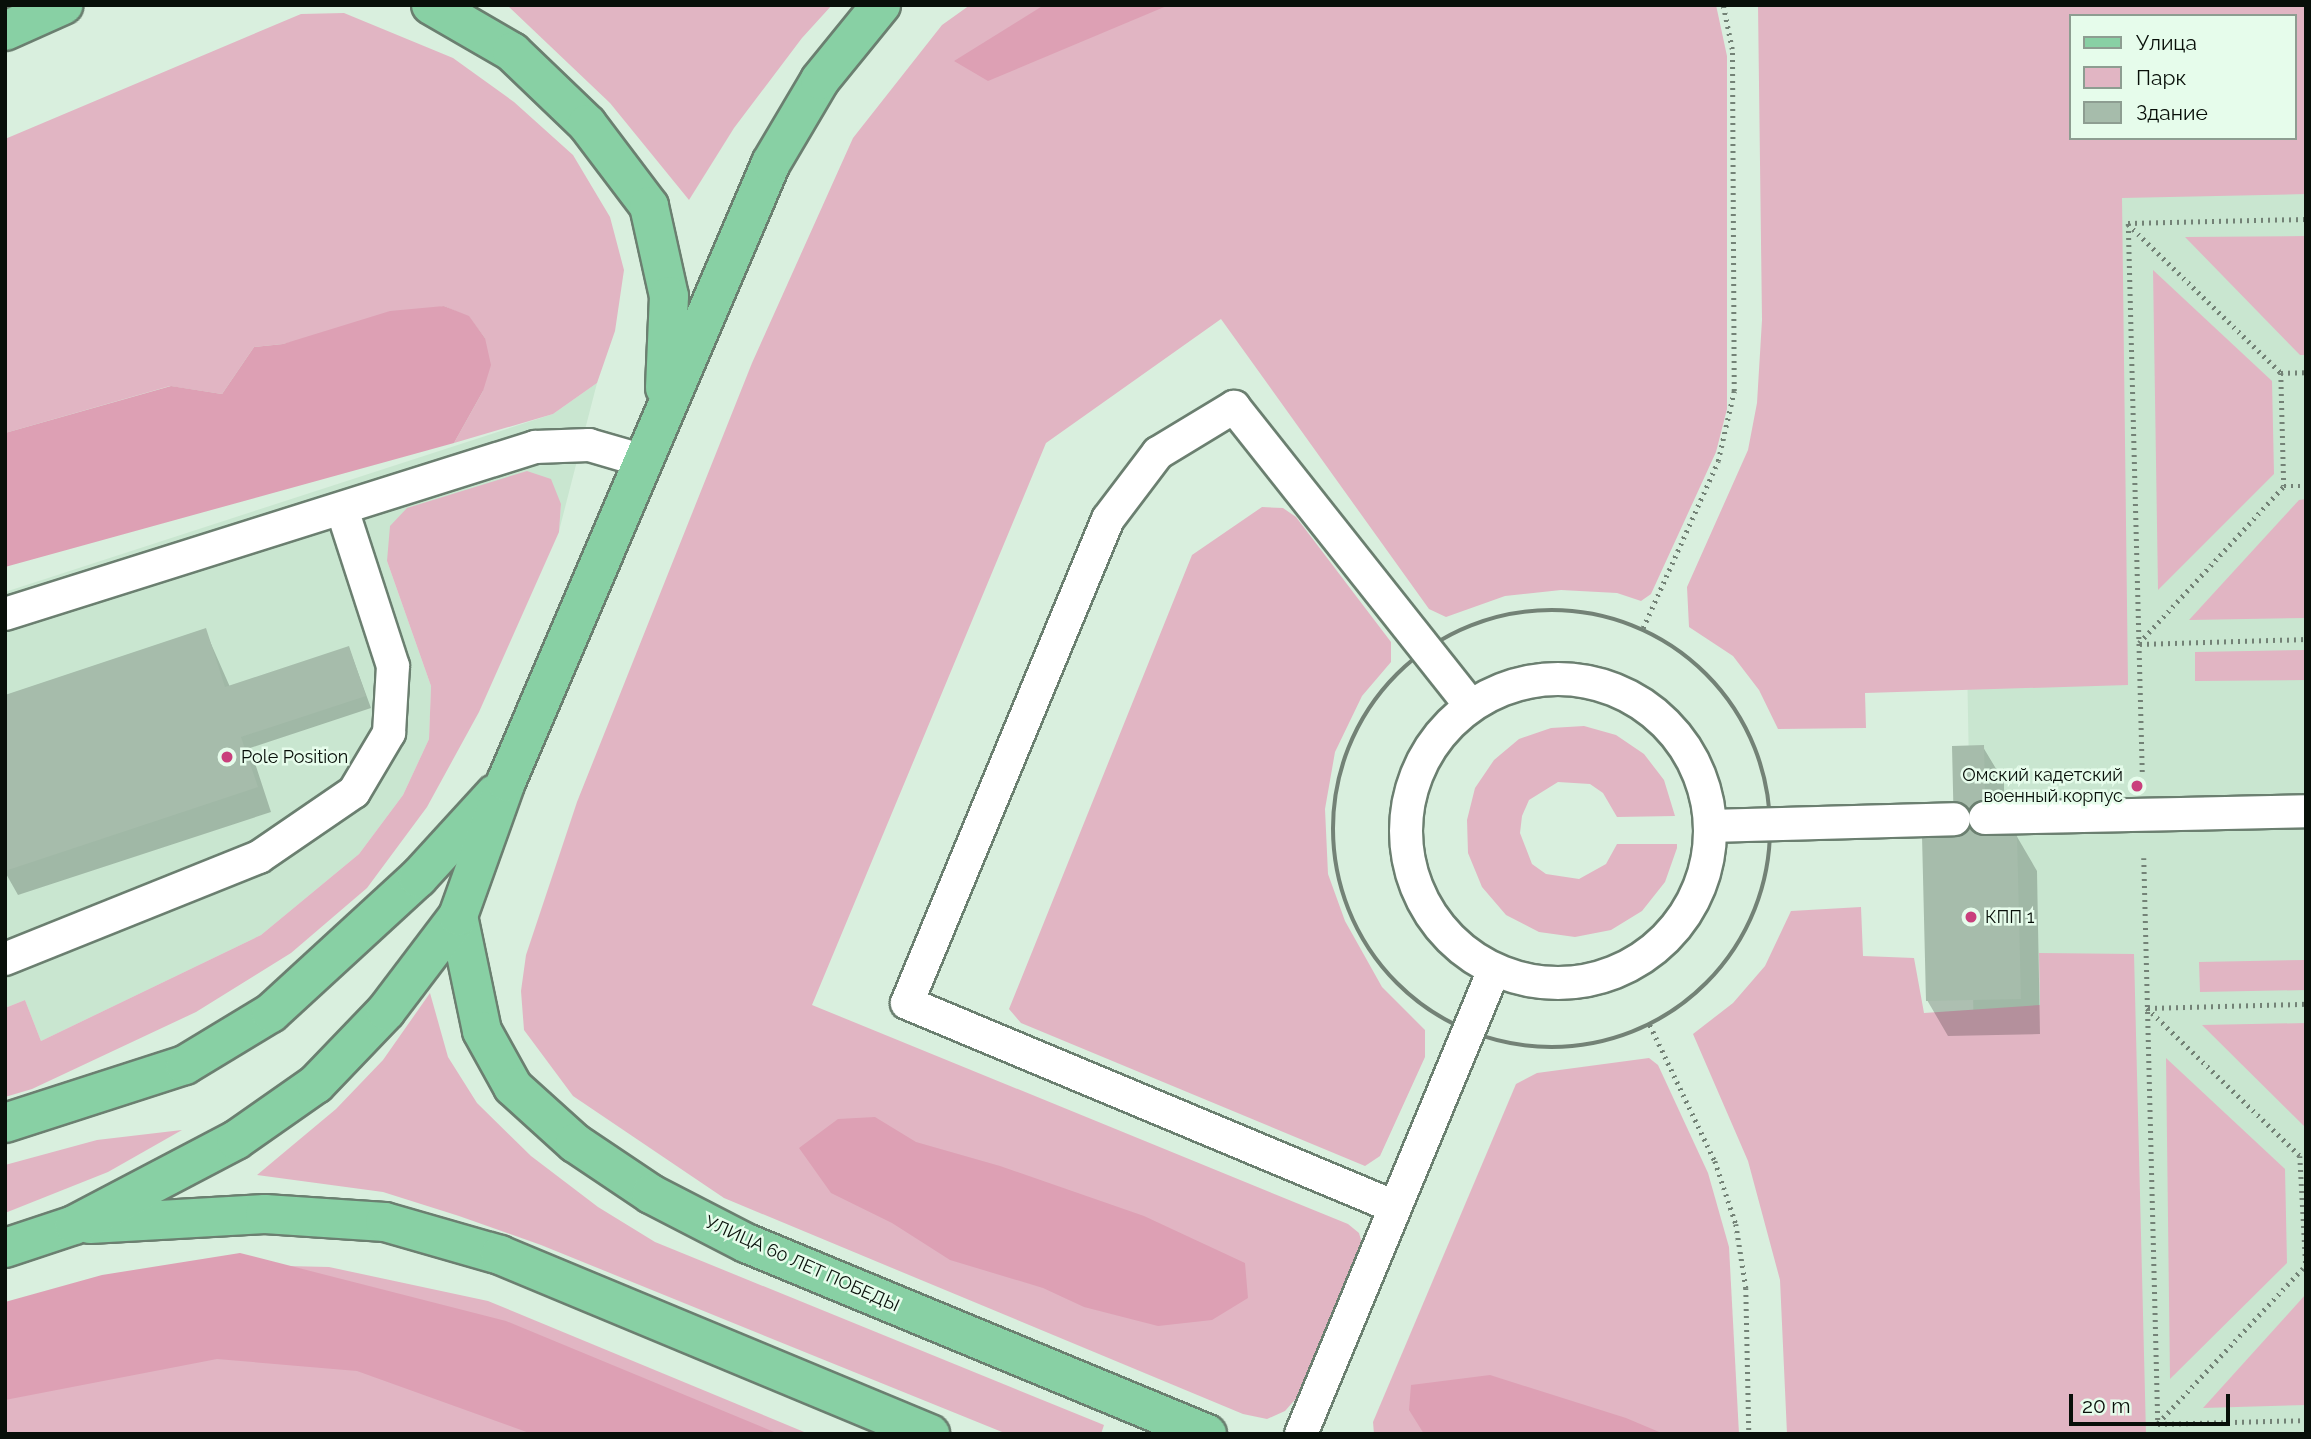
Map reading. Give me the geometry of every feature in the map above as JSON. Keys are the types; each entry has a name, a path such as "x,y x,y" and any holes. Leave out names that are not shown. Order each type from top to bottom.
{"main road":[{"path":"5,31 63,5"},
{"path":"431,5 521,61 587,124 649,206 669,296 664,411"},
{"path":"5,1248 74,1225 236,1140 316,1084 386,1011 458,916 506,782 771,163 820,80 881,5"},
{"path":"5,1124 185,1065 271,1013 418,878 506,782"},
{"name":"УЛИЦА 60 ЛЕТ ПОБЕДЫ","path":"458,916 482,1031 513,1087 575,1143 651,1194 746,1243 1183,1430"},
{"path":"74,1225 265,1213 385,1222 500,1255 930,1434"}],"lane":[{"path":"1395,1207 907,1003 1108,519 1158,453 1234,408 1470,705"},
{"path":"5,614 535,447 589,445 644,461"},
{"path":"5,959 259,857 354,792 389,733 393,666 342,509"},
{"path":"1558,677 1605,684 1646,705 1680,738 1703,780 1710,826 1706,870 1689,911 1660,945 1623,970 1580,982 1547,982 1494,970 1455,944 1426,909 1409,867 1405,821 1415,777 1437,736 1470,705 1512,684 1558,677"},
{"path":"1985,818 2306,811"},
{"path":"1710,826 1954,820"},
{"path":"1301,1434 1494,970"}],"path":[{"path":"1643,628 1718,461 1734,391 1732,49 1723,5"},
{"path":"2128,223 2281,373 2284,486 2139,643 2306,639"},
{"path":"2281,373 2306,372"},
{"path":"2284,486 2306,486"},
{"path":"1555,609 1600,614 1643,628 1679,649 1710,676 1735,708 1755,744 1772,824 1769,866 1740,942 1716,975 1686,1003 1650,1025 1579,1047 1504,1043 1468,1031 1422,1004 1370,952 1350,914 1336,863 1337,789 1348,748 1367,710 1393,677 1425,649 1465,627 1521,612 1555,609"},
{"path":"2158,1424 2305,1268 2303,1156 2147,1008 2306,1004"},
{"path":"1650,1025 1716,1161 1736,1224 1745,1288 1749,1434"}],"shaded area":[{"path":"1044,5 1169,5 988,81 954,61"},
{"name":"Омский кадетский военный корпус","path":"2306,47 2306,1434 1981,1434 1956,51 2070,137 2070,140 2297,140"},
{"path":"444,306 469,316 485,338 491,365 483,391 454,443 5,567 5,433 171,386 222,394 254,347 283,344 390,311"},
{"path":"597,383 559,531 561,504 387,561 431,686 429,739 403,795 359,854 261,935 41,1041 25,1000 5,1008 5,592 553,414"},
{"path":"875,1117 916,1142 1000,1166 1144,1216 1245,1263 1248,1298 1212,1320 1158,1326 1084,1307 1043,1288 950,1260 892,1223 831,1193 799,1148 838,1119"},
{"path":"240,1253 506,1321 779,1434 532,1434 357,1371 217,1359 5,1400 5,1302 102,1275"},
{"path":"1490,1375 1626,1418 1664,1434 1424,1434 1409,1410 1411,1385"}],"green space":[{"path":"507,5 832,5 802,38 734,128 689,200 610,103"},
{"path":"970,5 1716,5 1727,56 1727,409 1716,452 1651,594 1641,601 1617,593 1561,590 1505,596 1446,617 1429,609 1221,319 1046,443 812,1005 1348,1224 1359,1233 1363,1247 1354,1273 1299,1395 1285,1411 1267,1419 1243,1414 724,1198 573,1096 524,1030 521,991 526,955 577,802 752,363 853,138 942,25"},
{"path":"1758,5 2306,5 2306,194 2122,198 2128,685 1865,693 1866,728 1778,729 1759,690 1733,656 1689,627 1687,587 1748,450 1757,403 1762,320"},
{"path":"344,13 453,58 514,102 573,155 610,217 624,270 615,331 597,383 553,414 454,443 483,391 485,338 469,317 444,306 283,344 254,347 222,394 170,386 5,433 5,139 301,14"},
{"path":"2306,236 2306,355 2300,355 2185,237"},
{"path":"2153,270 2272,381 2274,474 2158,590"},
{"path":"527,471 551,479 561,504 559,532 479,712 427,807 367,888 291,953 196,1012 32,1089 5,1097 5,1008 25,1000 41,1041 261,935 359,854 403,795 429,739 431,686 387,561 390,526 407,508"},
{"path":"2306,499 2306,618 2189,620 2299,500"},
{"path":"1262,507 1283,508 1296,517 1391,642 1391,662 1362,696 1335,752 1325,809 1328,874 1345,921 1382,987 1425,1030 1425,1057 1380,1156 1365,1166 1021,1023 1009,1009 1192,555"},
{"path":"2306,650 2306,680 2195,681 2195,652"},
{"path":"1584,726 1616,735 1644,754 1664,780 1675,816 1617,817 1603,793 1590,784 1558,782 1529,800 1522,816 1520,833 1532,864 1546,874 1579,879 1606,864 1617,844 1677,844 1677,848 1665,882 1642,911 1611,930 1575,937 1539,932 1506,915 1482,887 1468,853 1467,820 1475,788 1494,760 1519,739 1551,728"},
{"path":"1861,907 1863,956 1914,958 1924,1013 2040,1005 2039,953 2134,954 2146,1434 1787,1434 1780,1280 1748,1161 1693,1034 1733,1003 1765,966 1791,911"},
{"path":"2306,960 2306,990 2200,992 2199,962"},
{"path":"430,993 448,1057 477,1103 531,1156 598,1207 655,1242 1104,1425 1101,1434 1007,1434 541,1245 459,1216 383,1192 257,1175 336,1109 383,1060"},
{"path":"2306,1023 2306,1128 2202,1025"},
{"path":"1649,1058 1658,1065 1708,1173 1729,1247 1739,1434 1374,1434 1373,1422 1516,1084 1537,1073"},
{"path":"2166,1058 2285,1169 2287,1263 2170,1379"},
{"path":"182,1130 108,1172 5,1213 5,1165 97,1140"},
{"path":"241,1265 329,1267 488,1301 809,1434 5,1434 5,1313"},
{"path":"2306,1294 2306,1405 2203,1408"}],"building":[{"path":"206,628 225,687 349,646 366,696 241,737 258,787 5,871 5,695"},
{"name":"КПП 1","path":"1984,745 1986,834 2017,833 2021,999 1926,1001 1922,836 1954,834 1952,746"}],"place":[{"name":"Pole Position","path":"227,757"},
{"name":"Омский кадетский военный корпус","path":"2137,786"},
{"name":"КПП 1","path":"1971,917"}]}
